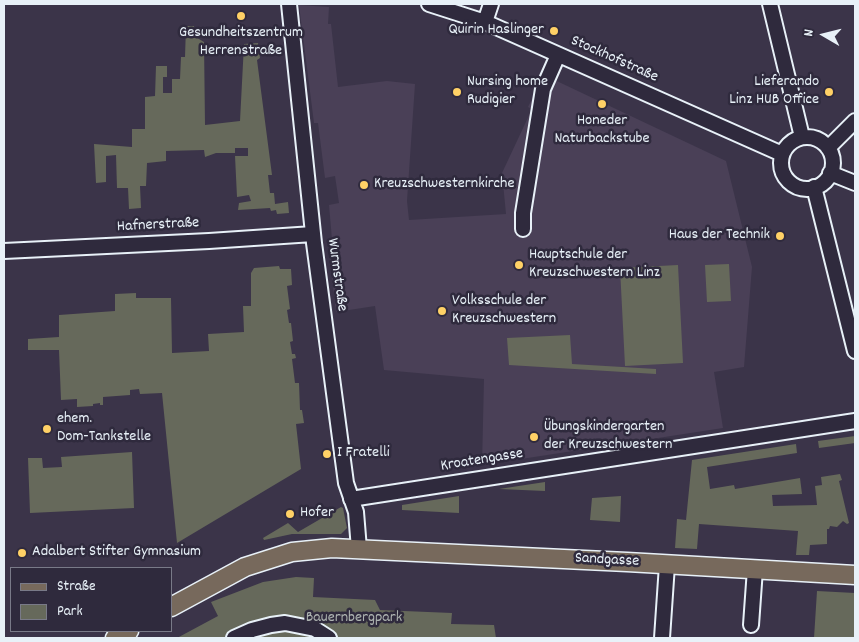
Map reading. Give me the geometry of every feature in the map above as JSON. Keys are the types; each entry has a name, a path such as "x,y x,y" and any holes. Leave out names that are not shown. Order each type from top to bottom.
{"main road":[{"name":"Sandgasse","path":"172,606 245,567 292,552 309,550 359,549 855,575"},
{"path":"116,638 127,632"}],"street":[{"name":"Wurmstraße","path":"289,4 313,234 346,483 358,521 359,549"},
{"name":"Stockhofstraße","path":"429,4 485,22 782,154"},
{"path":"485,22 491,4"},
{"path":"770,4 802,137"},
{"path":"523,229 523,213 543,89 558,55"},
{"path":"828,148 855,121"},
{"path":"802,137 814,138 828,148 832,158 830,173 824,182 814,187 802,188 786,178 781,167 782,154 790,143 802,137"},
{"path":"830,173 855,182"},
{"path":"814,187 855,351"},
{"name":"Hafnerstraße","path":"4,250 200,242 313,234"},
{"name":"Kroatengasse","path":"352,499 855,421"},
{"path":"662,638 667,565"},
{"path":"751,624 754,570"},
{"path":"234,638 252,630 285,623 314,629 329,638"}],"shaded area":[{"path":"299,5 329,7 328,24 331,24 338,87 387,81 415,84 407,201 409,220 506,214 502,173 532,109 528,107 544,75 726,161 752,267 744,367 714,372 723,428 482,465 484,379 384,370 375,306 336,312 329,252 333,251 329,205 339,203 335,176 325,178 318,123 314,123"}],"green space":[{"path":"186,26 194,26 194,36 204,42 205,125 240,121 244,44 258,43 260,58 257,60 272,175 268,175 270,193 274,193 275,204 288,202 289,213 277,214 276,210 271,211 270,208 238,210 239,203 251,201 249,195 237,197 235,156 248,156 248,148 235,148 235,153 216,153 205,157 204,150 166,151 166,161 147,163 146,186 140,186 141,208 129,209 128,188 117,188 116,155 106,156 106,182 96,183 94,144 132,147 132,129 145,129 145,97 155,96 156,66 167,66 167,77 163,77 163,93 172,93 172,79 180,79 181,57 185,57"},
{"path":"729,264 731,301 707,302 705,265"},
{"path":"678,265 683,363 625,366 620,268"},
{"path":"279,266 280,269 291,269 292,285 287,286 290,309 287,310 289,323 291,323 293,341 290,342 292,354 295,354 296,358 292,359 295,383 299,383 300,410 302,410 304,423 296,424 301,469 177,543 162,393 140,394 139,389 130,390 130,395 103,397 103,405 100,405 100,403 93,404 93,406 77,407 77,399 61,400 59,350 28,350 28,339 59,337 59,315 115,311 115,294 136,293 136,298 171,298 172,353 209,351 208,334 244,332 243,306 251,306 251,273 254,268"},
{"path":"570,335 572,364 656,369 656,374 509,365 507,338"},
{"path":"855,436 855,443 819,448 818,441"},
{"path":"796,444 797,453 707,467 710,489 734,485 735,489 800,478 802,494 772,495 773,506 817,505 815,486 822,485 821,477 840,474 842,480 839,481 849,523 847,524 843,521 837,527 830,526 827,529 827,544 810,545 809,555 796,555 798,531 699,524 697,549 675,548 677,519 686,520 692,460"},
{"path":"132,452 134,508 30,513 28,458 42,458 43,468 62,467 61,457"},
{"path":"545,482 545,491 499,489"},
{"path":"459,496 459,513 402,510 402,505"},
{"path":"621,496 620,522 590,520 592,498"},
{"path":"341,507 343,508 347,528 341,534 292,534 264,540 263,538 288,523 298,532"},
{"name":"Bauernbergpark","path":"296,577 314,578 313,597 375,600 380,610 452,613 451,624 494,625 496,638 177,638 218,616 211,602 263,582"},
{"path":"817,591 855,593 855,638 814,638"}],"place":[{"name":"Gesundheitszentrum Herrenstraße","path":"241,16"},
{"name":"Quirin Haslinger","path":"554,31"},
{"name":"Nursing home Rudigier","path":"457,92"},
{"name":"Lieferando Linz HUB Office","path":"829,92"},
{"name":"Honeder Naturbackstube","path":"602,104"},
{"name":"Kreuzschwesternkirche","path":"364,185"},
{"name":"Haus der Technik","path":"780,236"},
{"name":"Hauptschule der Kreuzschwestern Linz","path":"519,265"},
{"name":"Volksschule der Kreuzschwestern","path":"442,311"},
{"name":"ehem. Dom-Tankstelle","path":"47,429"},
{"name":"Übungskindergarten der Kreuzschwestern","path":"534,437"},
{"name":"I Fratelli","path":"327,454"},
{"name":"Hofer","path":"290,514"},
{"name":"Adalbert Stifter Gymnasium","path":"22,553"}]}
